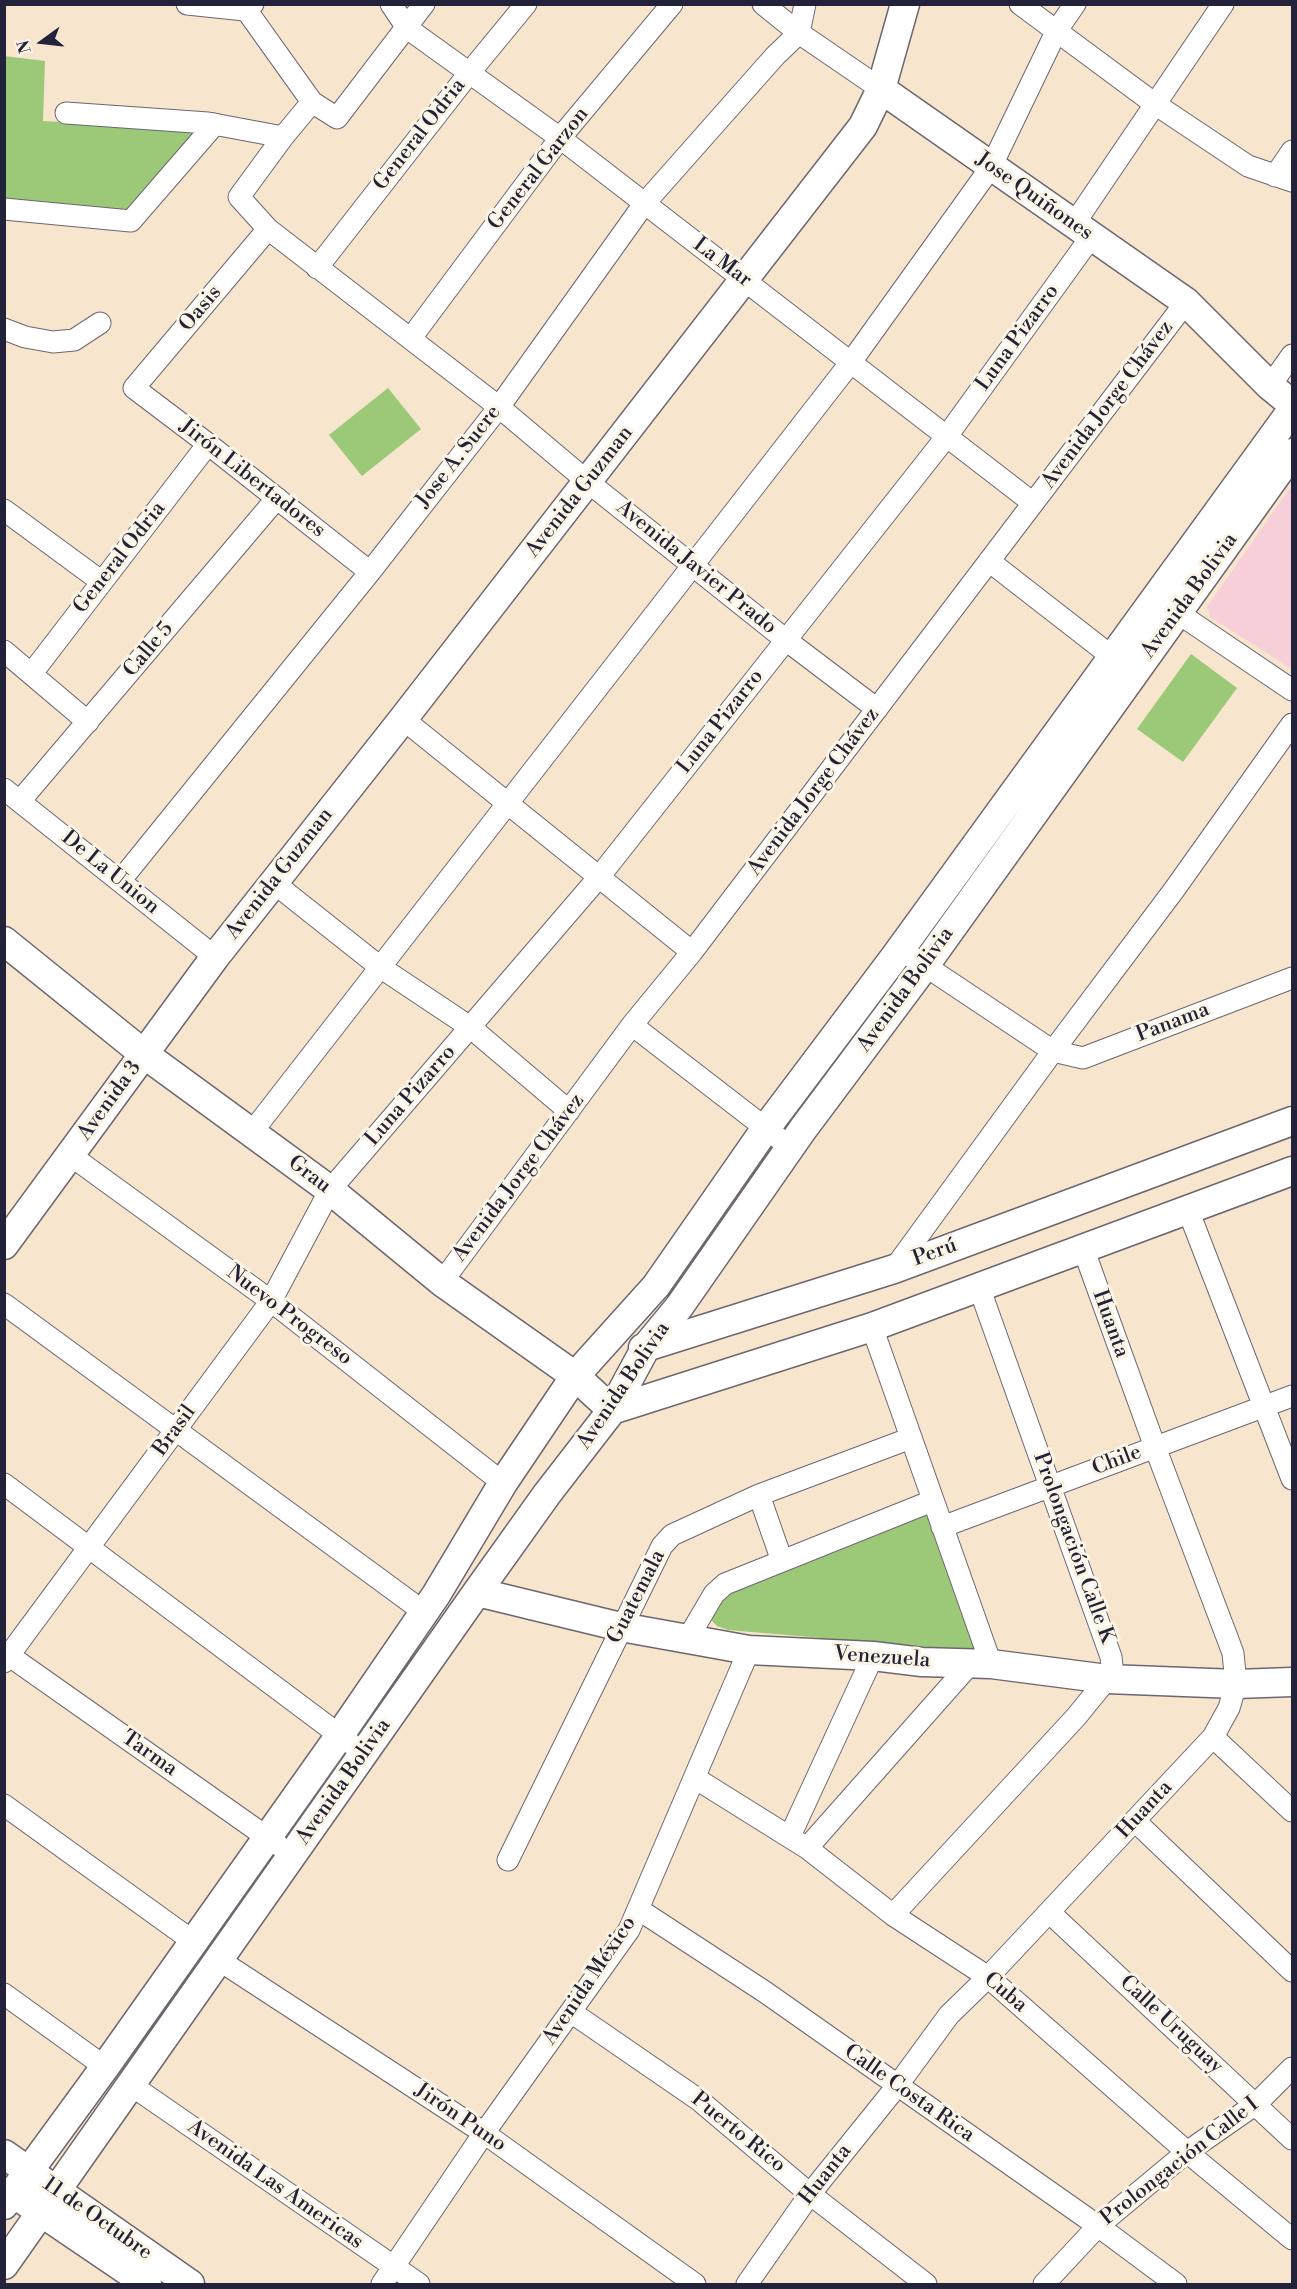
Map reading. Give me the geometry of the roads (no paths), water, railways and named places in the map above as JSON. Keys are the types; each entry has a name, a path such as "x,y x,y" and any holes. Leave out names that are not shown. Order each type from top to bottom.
{"street":[{"path":"187,4 247,6 312,102 337,118 424,4"},
{"path":"391,4 407,28"},
{"name":"General Odria","path":"317,267 526,4"},
{"name":"General Garzon","path":"411,339 560,138 672,4"},
{"name":"Jose Quiñones","path":"763,4 799,33 1186,302 1270,386 1293,404"},
{"path":"799,33 805,4"},
{"path":"1020,4 1155,104 1248,166 1284,179 1293,151"},
{"path":"252,1132 851,362 991,167 1057,30 1075,4"},
{"name":"Luna Pizarro","path":"330,1190 599,877 947,436 1082,230 1155,104 1223,4"},
{"name":"Avenida Guzman","path":"215,957 588,482 863,126 881,89 906,9"},
{"name":"La Mar","path":"407,28 560,138 1033,503"},
{"name":"Jose A. Sucre","path":"120,881 370,572 499,406 644,204 775,56 799,33"},
{"path":"66,113 215,124 283,138 312,102"},
{"path":"4,209 131,220 215,124"},
{"name":"Avenida Javier Prado","path":"283,138 239,197 268,229 499,406 588,482 786,640 877,709"},
{"name":"Oasis","path":"134,388 268,229"},
{"name":"Avenida Jorge Chávez","path":"442,1282 632,1025 692,952 1186,302"},
{"path":"4,329 25,337 53,342 74,340 100,323"},
{"path":"1270,386 1293,355"},
{"name":"Jirón Libertadores","path":"134,388 370,572"},
{"name":"Avenida Bolivia","path":"4,2265 477,1592 612,1410 646,1347 679,1307 790,1147 925,965 1293,410"},
{"name":"General Odria","path":"32,673 208,444"},
{"name":"Avenida Bolivia","path":"13,2189 105,2067 266,1837 340,1736 424,1612 503,1483 575,1376 656,1286 766,1128 900,948 1123,665 1178,613 1293,453"},
{"name":"Calle 5","path":"10,797 88,722 277,498"},
{"path":"4,510 102,582"},
{"path":"989,561 1123,665"},
{"path":"1178,613 1293,690"},
{"path":"4,651 88,722"},
{"path":"403,719 692,952"},
{"path":"894,1269 1174,890 1293,724"},
{"name":"De La Union","path":"10,797 215,957"},
{"path":"274,883 380,967 470,1027 569,1111"},
{"name":"Grau","path":"4,940 144,1054 330,1190 442,1282 575,1376 612,1410"},
{"path":"900,948 1053,1051"},
{"name":"Avenida 3","path":"4,1245 215,957"},
{"name":"Panama","path":"1053,1051 1083,1058 1293,978"},
{"path":"632,1025 790,1147"},
{"name":"Perú","path":"575,1376 646,1347 894,1269 1293,1121"},
{"name":"Nuevo Progreso","path":"70,1155 271,1301 503,1483"},
{"path":"612,1410 872,1328 1293,1171"},
{"name":"Brasil","path":"6,1656 89,1548 271,1301 330,1190"},
{"path":"1188,1210 1293,1479"},
{"name":"Huanta","path":"747,2284 810,2194 897,2086 950,2015 1213,1737 1229,1708 1236,1684 1233,1653 1083,1248"},
{"name":"Prolongación Calle K","path":"979,1287 1112,1657 1112,1666 1107,1679"},
{"path":"4,1304 424,1612"},
{"path":"798,1842 980,1664 942,1527 872,1328"},
{"name":"Chile","path":"942,1527 1293,1396"},
{"name":"Guatemala","path":"508,1860 621,1627 662,1546 672,1534 759,1495 911,1438"},
{"path":"4,1484 364,1753"},
{"path":"759,1495 782,1561"},
{"path":"688,1638 719,1588 725,1584 932,1501"},
{"name":"Venezuela","path":"477,1592 621,1627 749,1650 980,1664 1107,1679 1236,1684 1293,1682"},
{"name":"Avenida México","path":"388,2276 484,2133 629,1930 749,1650"},
{"name":"Tarma","path":"6,1656 292,1856"},
{"path":"798,1842 873,1656"},
{"path":"893,1915 1076,1717 1107,1679"},
{"path":"1213,1737 1293,1811"},
{"name":"Cuba","path":"695,1778 798,1842 893,1915 988,1977 1187,2152 1293,2239"},
{"path":"4,1805 194,1942"},
{"path":"1135,1821 1293,1971"},
{"name":"Calle Costa Rica","path":"638,1909 765,1992 1098,2226 1176,2284"},
{"name":"Calle Uruguay","path":"1049,1912 1293,2139"},
{"name":"Jirón Puno","path":"219,1960 484,2133 695,2284"},
{"path":"4,1994 105,2067"},
{"name":"Puerto Rico","path":"571,2012 699,2100 810,2194 927,2284"},
{"name":"Prolongación Calle I","path":"1044,2284 1098,2226 1187,2152 1256,2104 1293,2068"},
{"name":"Avenida Las Americas","path":"131,2085 388,2276 419,2284"},
{"name":"11 de Octubre","path":"4,2154 13,2189 49,2202 190,2284"},
{"name":"11 de Octubre","path":"49,2202 147,2284"}]}
